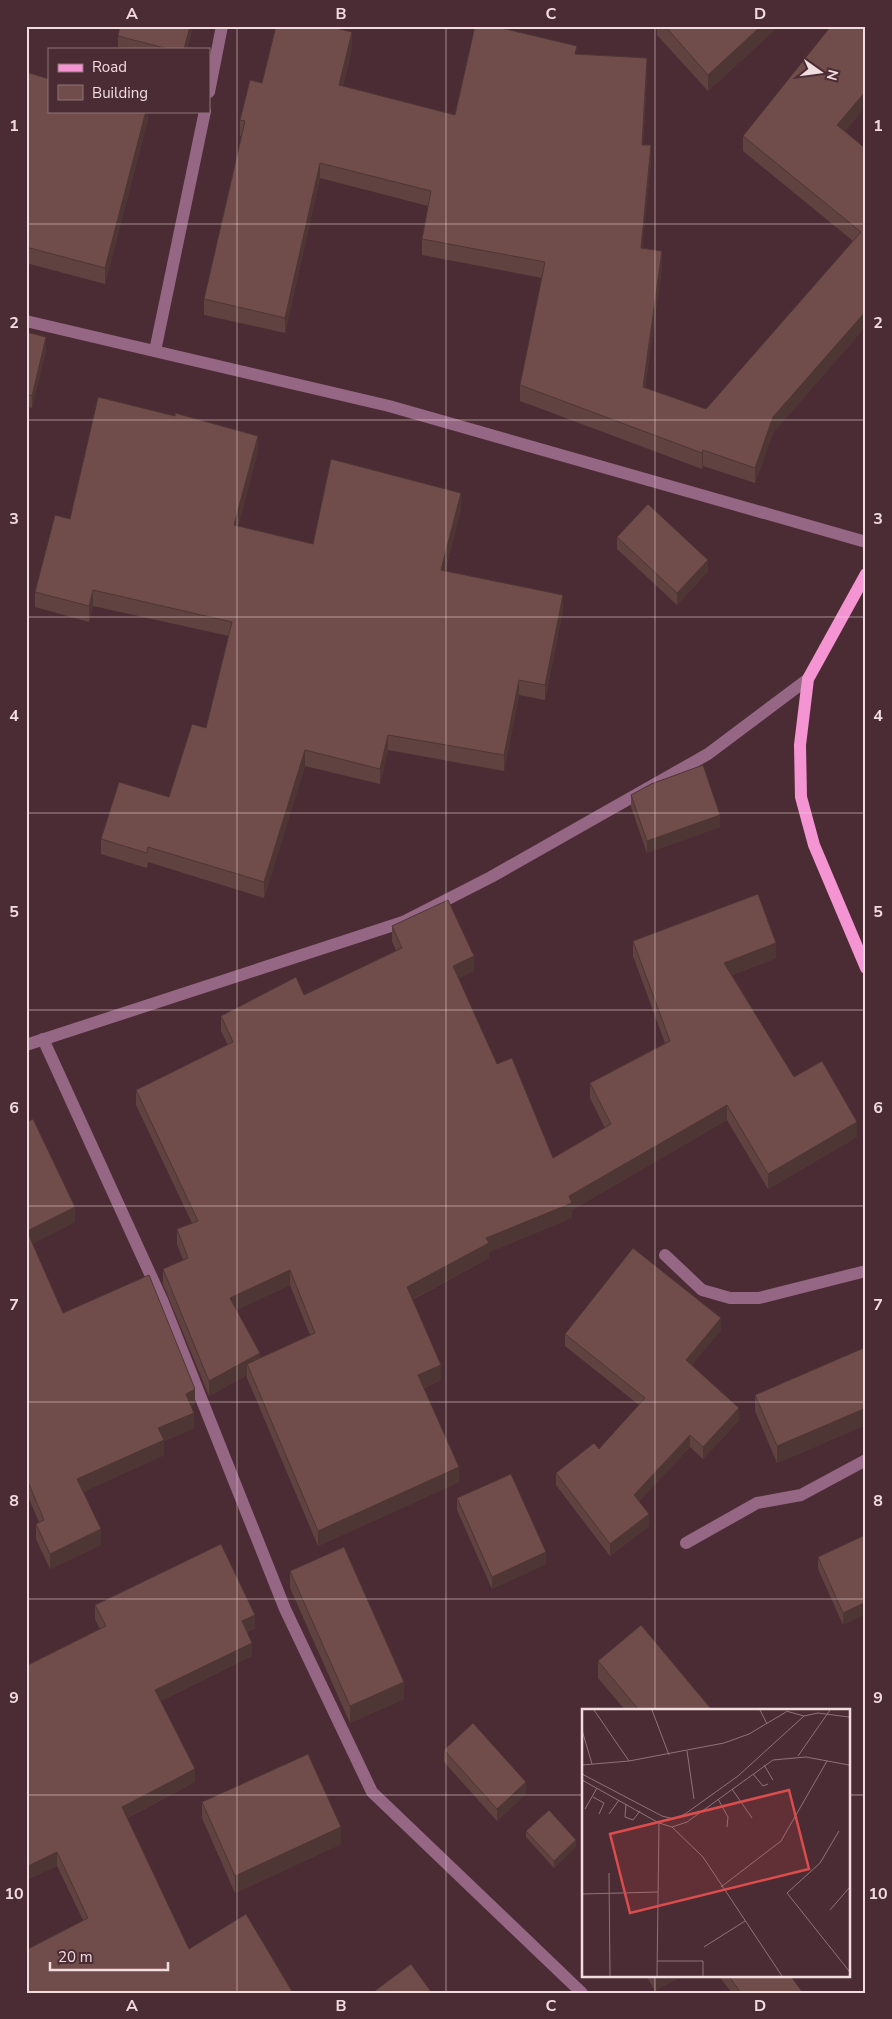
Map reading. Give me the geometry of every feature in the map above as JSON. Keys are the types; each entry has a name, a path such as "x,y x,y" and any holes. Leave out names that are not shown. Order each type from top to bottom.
{"main road":[{"path":"866,574 808,679 800,744 801,797 814,845 866,968"}],"street":[{"path":"210,87 222,26"},
{"path":"156,351 205,112"},
{"path":"26,321 389,406 866,542"},
{"path":"26,1045 403,922 491,877 708,754 808,679"},
{"path":"43,1039 162,1300 285,1609 372,1792 582,1993"},
{"path":"665,1255 702,1290 730,1298 759,1298 866,1271"},
{"path":"686,1543 757,1503 801,1495 866,1460"}],"building":[{"path":"120,26 190,26 184,48 165,48 118,36"},
{"path":"276,26 327,26 352,32 339,85 455,115 475,26 493,26 577,46 575,54 647,58 642,145 651,145 641,248 662,251 643,387 706,409 861,232 743,136 831,26 866,26 866,91 837,125 866,149 866,311 773,417 755,468 703,450 702,453 520,385 545,262 422,239 431,191 320,163 285,318 204,299 245,121 240,120 250,80 262,83"},
{"path":"665,26 761,26 708,75"},
{"path":"26,72 48,79 48,112 146,112 105,268 26,247"},
{"path":"26,332 46,337 32,396 26,394"},
{"path":"98,397 175,416 175,413 258,436 234,525 313,544 331,459 461,493 441,570 563,595 545,685 519,680 504,755 388,735 380,769 305,750 264,882 148,847 147,853 101,839 119,782 169,797 192,724 206,728 232,622 93,590 89,606 35,592 55,515 70,519"},
{"path":"648,504 708,560 677,593 617,537"},
{"path":"703,765 720,815 647,841 631,795 651,784"},
{"path":"758,894 776,943 724,963 794,1077 822,1061 857,1122 768,1174 727,1105 569,1196 572,1203 486,1238 489,1243 407,1287 441,1365 418,1375 459,1467 318,1531 247,1364 315,1333 290,1270 230,1298 260,1353 209,1381 163,1269 188,1258 177,1229 198,1221 136,1090 233,1042 221,1016 296,977 304,995 402,948 392,926 448,900 474,956 453,966 497,1064 512,1058 553,1158 611,1124 590,1083 670,1041 633,941"},
{"path":"33,1119 75,1207 27,1231 63,1313 149,1275 195,1389 186,1394 194,1413 158,1428 164,1440 77,1479 101,1529 50,1554 36,1524 44,1520 26,1477 26,1121"},
{"path":"633,1248 721,1318 686,1360 739,1408 703,1447 690,1435 634,1495 649,1514 610,1544 556,1473 594,1443 599,1449 645,1398 565,1334"},
{"path":"866,1347 866,1408 777,1446 755,1395"},
{"path":"511,1474 546,1552 492,1577 457,1498"},
{"path":"863,1536 866,1544 866,1602 843,1613 818,1557"},
{"path":"221,1544 255,1615 242,1621 252,1643 155,1690 195,1769 122,1807 189,1949 246,1914 293,1993 26,1993 26,1950 88,1918 57,1852 26,1867 26,1666 106,1626 95,1605"},
{"path":"344,1547 404,1682 350,1706 290,1571"},
{"path":"641,1625 711,1709 638,1709 598,1661"},
{"path":"473,1723 526,1782 497,1809 444,1750"},
{"path":"308,1754 341,1827 235,1876 202,1802"},
{"path":"549,1810 576,1840 554,1861 526,1831"},
{"path":"411,1964 432,1993 372,1993"},
{"path":"729,1976 791,1976 803,1993 741,1993"}]}
